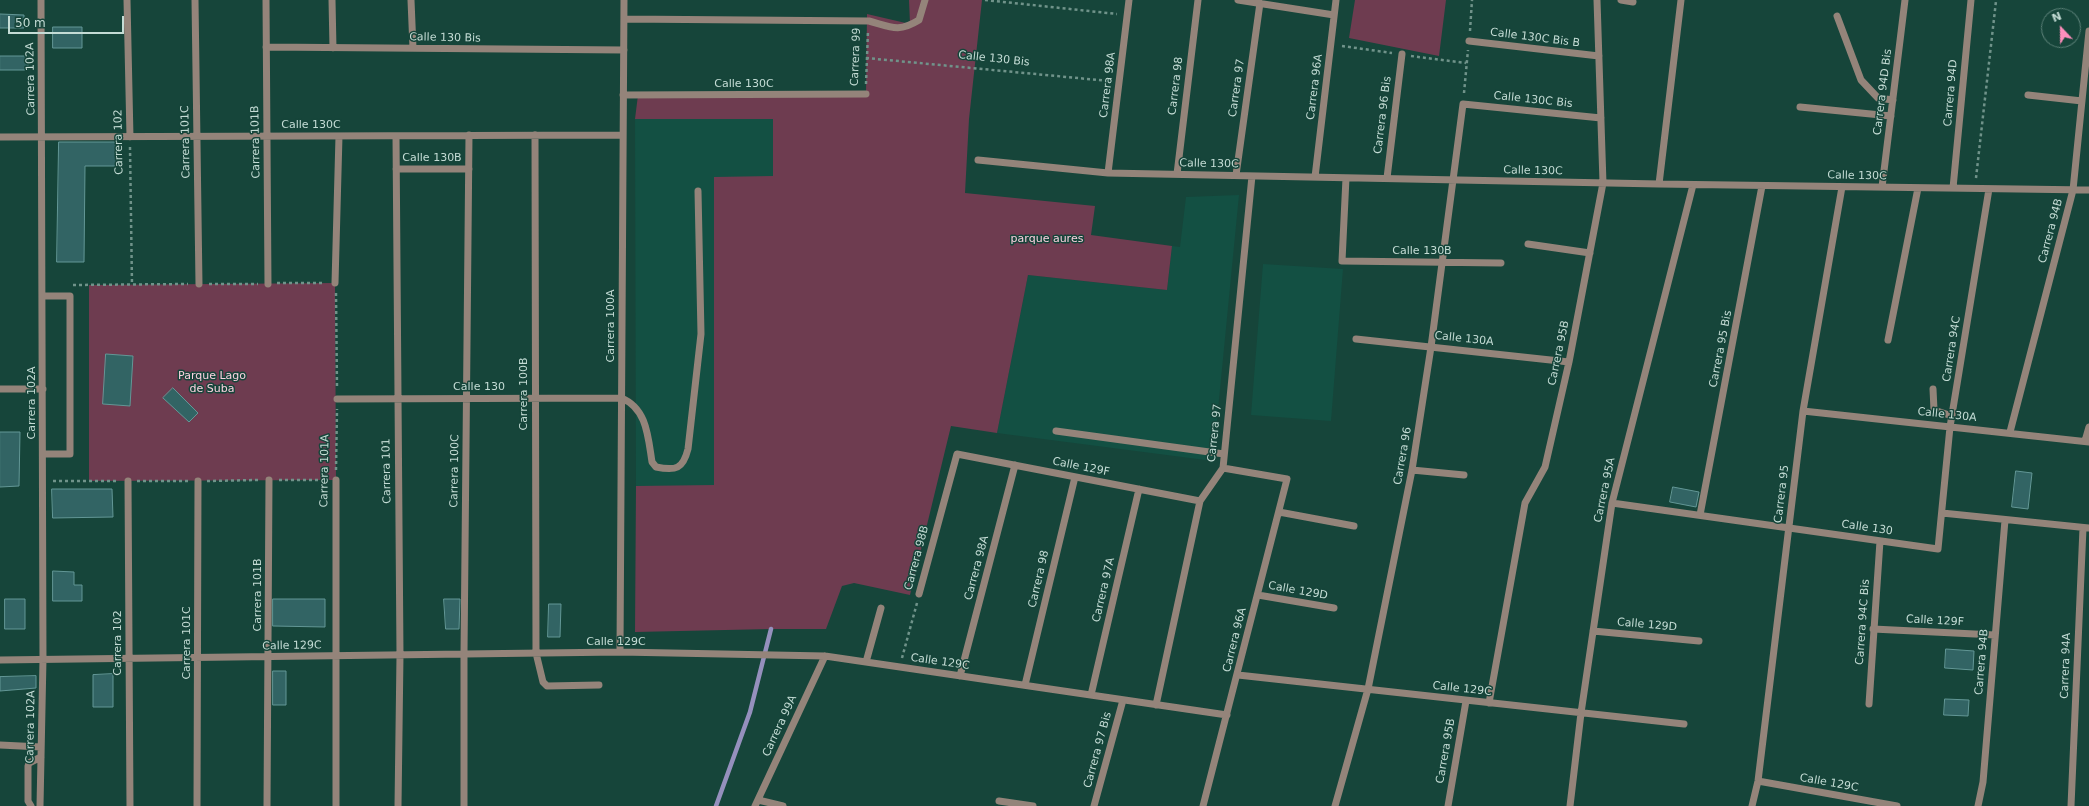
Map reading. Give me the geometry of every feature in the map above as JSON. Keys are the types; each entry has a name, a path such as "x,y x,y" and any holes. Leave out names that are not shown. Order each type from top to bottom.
{"street":[{"name":"Carrera 102A","path":"40,806 43,659 43,137 41,0"},
{"name":"Carrera 102","path":"127,0 130,137"},
{"name":"Carrera 101C","path":"195,0 199,284"},
{"name":"Carrera 101B","path":"266,0 268,284"},
{"path":"332,0 333,48"},
{"path":"411,0 413,48"},
{"name":"Carrera 100A","path":"620,652 624,0"},
{"path":"624,19 869,21 898,29 907,28 919,20 925,0"},
{"name":"Carrera 98A","path":"1108,173 1129,0"},
{"name":"Carrera 98","path":"1177,174 1198,0"},
{"path":"1238,0 1334,15"},
{"name":"Carrera 96A","path":"1315,177 1336,0"},
{"name":"Carrera 95B","path":"1489,703 1525,503 1546,467 1569,362 1604,183 1597,0"},
{"path":"1621,0 1633,2"},
{"path":"1659,184 1681,0"},
{"name":"Carrera 94D Bis","path":"1882,187 1905,0"},
{"name":"Carrera 94D","path":"1953,188 1971,0"},
{"name":"Carrera 97","path":"1236,175 1260,3"},
{"path":"1837,16 1861,80 1878,98 1893,100"},
{"name":"Carrera 94B","path":"2010,432 2073,190 2089,31"},
{"name":"Calle 130C Bis B","path":"1469,41 1599,56"},
{"name":"Calle 130 Bis","path":"266,47 624,50"},
{"name":"Carrera 96 Bis","path":"1387,178 1402,54"},
{"name":"Calle 130C","path":"623,95 866,94"},
{"path":"2028,95 2082,101"},
{"name":"Calle 130C Bis","path":"1463,104 1601,118"},
{"name":"Carrera 96","path":"1335,806 1368,689 1412,470 1443,262 1452,180 1463,104"},
{"path":"1800,107 1891,116"},
{"name":"Carrera 100C","path":"464,806 469,135"},
{"name":"Carrera 100B","path":"534,135 536,653 543,682 547,686 599,685"},
{"name":"Calle 130C","path":"0,137 623,135"},
{"path":"335,283 339,136"},
{"name":"Carrera 101","path":"396,136 400,655 398,806"},
{"name":"Calle 130C","path":"978,160 1108,173 1693,185 2089,190"},
{"name":"Calle 130B","path":"396,169 469,169"},
{"name":"Carrera 97","path":"1156,705 1200,501 1223,468 1252,176"},
{"name":"Calle 130B","path":"1346,178 1342,261 1501,263"},
{"name":"Carrera 95A","path":"1570,806 1581,713 1612,503 1693,185"},
{"name":"Carrera 95 Bis","path":"1700,516 1762,186"},
{"name":"Carrera 95","path":"1752,806 1758,781 1803,411 1842,187"},
{"path":"1888,340 1918,188"},
{"name":"Carrera 94C","path":"1942,513 1950,427 1989,189"},
{"path":"621,398 632,402 643,418 652,462 656,467 670,470 685,462 688,449 702,334 698,191"},
{"path":"1528,244 1590,253"},
{"path":"43,296 70,296 70,454 43,454"},
{"name":"Calle 130A","path":"1356,339 1569,362"},
{"path":"0,389 43,389"},
{"path":"1933,389 1934,410 1952,416"},
{"name":"Calle 130","path":"337,399 621,398"},
{"name":"Calle 130A","path":"1803,411 2087,441"},
{"path":"2087,441 2089,427"},
{"path":"1056,431 1224,454"},
{"name":"Calle 129F","path":"957,454 1200,501"},
{"name":"Carrera 98B","path":"919,594 957,454"},
{"name":"Carrera 98A","path":"960,676 1015,465"},
{"name":"Carrera 96A","path":"1204,806 1287,479 1223,468"},
{"path":"1412,470 1464,474"},
{"name":"Carrera 98","path":"1025,685 1075,477"},
{"name":"Carrera 101B","path":"267,806 269,480"},
{"name":"Carrera 101A","path":"336,480 336,806"},
{"name":"Carrera 102","path":"128,481 130,806"},
{"name":"Carrera 101C","path":"197,806 198,481"},
{"name":"Carrera 97A","path":"1091,695 1139,489"},
{"name":"Calle 130","path":"1612,503 1938,549 1942,513"},
{"path":"1279,512 1354,526"},
{"path":"1942,513 2086,528"},
{"name":"Carrera 94B","path":"1978,806 1983,782 2005,520"},
{"name":"Carrera 94A","path":"2071,806 2086,528"},
{"name":"Carrera 94C Bis","path":"1869,704 1880,541"},
{"name":"Calle 129D","path":"1258,594 1334,608"},
{"path":"866,662 881,608"},
{"name":"Calle 129F","path":"1873,629 1995,635"},
{"name":"Calle 129D","path":"1593,631 1699,641"},
{"name":"Calle 129C","path":"0,660 620,652 825,656 1227,715"},
{"name":"Carrera 99A","path":"756,803 825,656"},
{"name":"Calle 129C","path":"1238,675 1684,724"},
{"name":"Carrera 97 Bis","path":"1094,806 1123,700"},
{"name":"Carrera 95B","path":"1448,806 1466,701"},
{"path":"0,746 41,747"},
{"path":"30,806 28,801 28,766 29,763 41,757"},
{"name":"Calle 129C","path":"1758,781 1897,806"},
{"path":"999,801 1033,806"},
{"path":"756,803 783,806"}],"path":[{"path":"985,0 1128,16"},
{"path":"1975,189 1996,1"},
{"name":"Carrera 99","path":"866,94 866,58 869,21"},
{"name":"Calle 130 Bis","path":"866,58 1119,82"},
{"name":"Carrera 102","path":"130,137 132,284"},
{"name":"Carrera 101A","path":"335,283 337,399 336,480"},
{"name":"Carrera 98B","path":"899,667 919,594"}],"shaded area":[{"path":"635,119 773,119 773,177 714,177 714,486 636,486"},
{"path":"1239,195 1213,461 997,433 1028,275 1167,290 1172,246 1180,247 1186,197"},
{"path":"1263,264 1343,269 1331,421 1251,415"}],"green space":[{"name":"parque aures","path":"909,0 982,0 969,119 965,193 1095,206 1091,235 1172,246 1167,290 1028,275 997,433 951,426 910,595 854,583 842,586 826,629 635,632 636,486 714,485 714,177 773,176 773,119 635,119 638,95 866,94 867,14 910,24"},
{"path":"1355,0 1446,0 1439,56 1349,38"},
{"name":"Parque Lago de Suba","path":"335,283 336,480 89,481 89,285"}],"building":[{"path":"0,14 24,15 24,28 0,28"},
{"path":"53,27 82,27 82,48 53,48"},
{"path":"0,56 28,56 28,70 0,70"},
{"path":"59,142 117,142 117,166 85,166 84,262 57,262"},
{"path":"106,354 133,356 130,406 103,404"},
{"path":"173,388 198,413 189,422 163,398"},
{"path":"0,432 20,432 19,486 0,487"},
{"path":"2016,471 2032,473 2028,509 2012,507"},
{"path":"1673,487 1699,492 1696,507 1670,502"},
{"path":"52,489 112,489 113,517 53,518"},
{"path":"53,571 74,572 74,585 82,585 82,601 53,601"},
{"path":"5,599 25,599 25,629 5,629"},
{"path":"273,599 325,599 325,627 273,626"},
{"path":"444,599 460,599 459,629 446,629"},
{"path":"549,604 561,604 560,637 548,637"},
{"path":"1946,649 1974,651 1973,670 1945,668"},
{"path":"273,671 286,671 286,705 273,705"},
{"path":"113,674 113,707 93,707 93,675"},
{"path":"36,676 36,688 0,691 0,677"},
{"path":"1945,699 1969,700 1968,716 1944,715"}],"waterway":[{"path":"716,806 750,712 771,629"}]}
